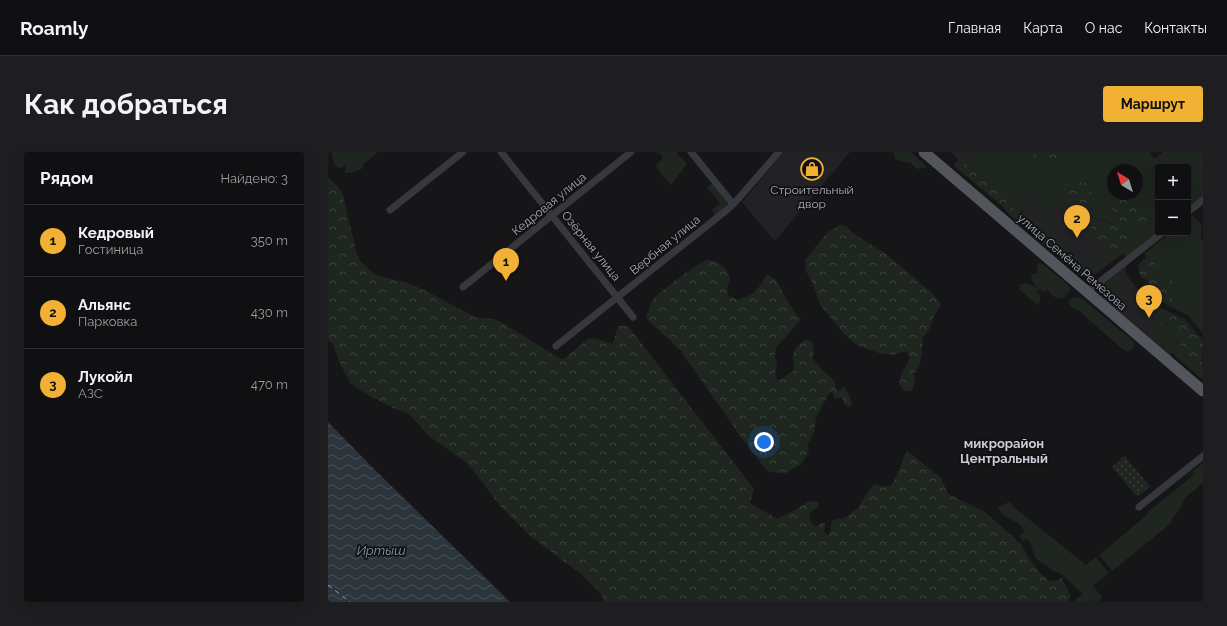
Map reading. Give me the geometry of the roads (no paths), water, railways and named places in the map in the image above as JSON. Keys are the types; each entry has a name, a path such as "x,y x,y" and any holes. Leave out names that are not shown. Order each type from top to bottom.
{"main road":[{"name":"улица Семёна Ремезова","path":"924,152 1203,391"}],"street":[{"path":"390,210 463,152"},
{"name":"Озёрная улица","path":"501,152 633,317"},
{"name":"Кедровая улица","path":"462,287 631,152"},
{"path":"691,152 733,204"},
{"name":"Вербная улица","path":"556,346 733,204 779,152"},
{"path":"1191,210 1203,200"},
{"path":"1087,292 1158,236"},
{"path":"1139,507 1203,456"}],"water":[{"name":"Иртыш","path":"328,422 371,466 510,602 328,602"}],"place":[{"name":"Строительный двор","path":"812,169"},
{"name":"Альянс","path":"1077,238"},
{"name":"Кедровый","path":"506,281"},
{"name":"Лукойл","path":"1149,318"}],"district":[{"name":"микрорайон Центральный","path":"1004,450"}]}
